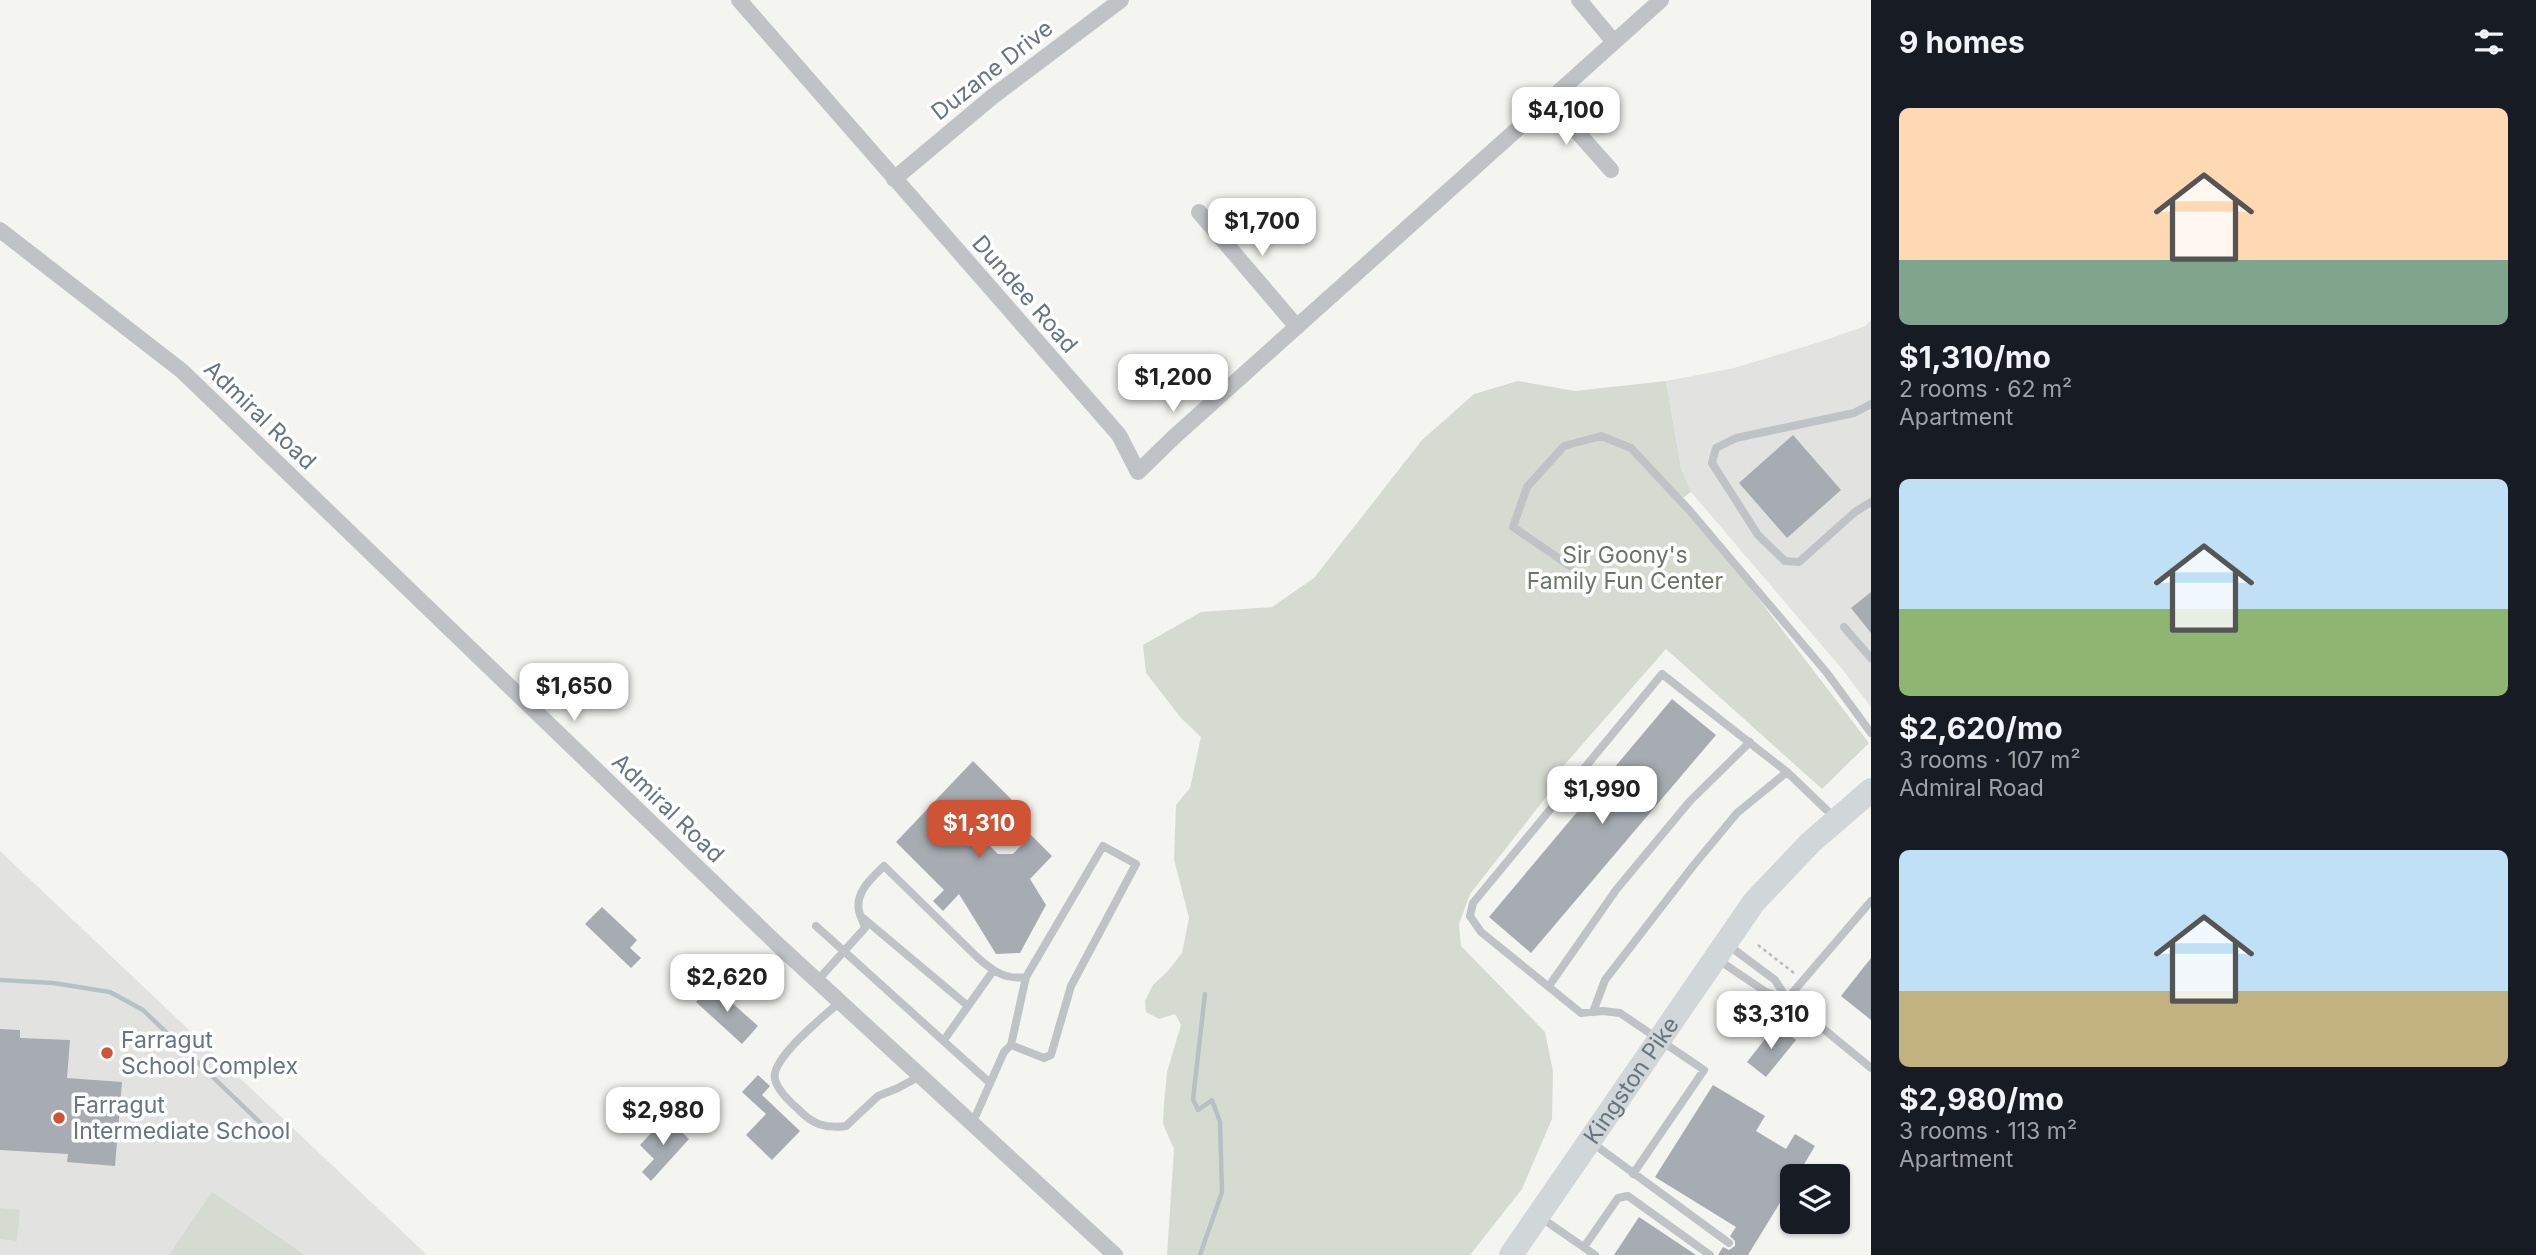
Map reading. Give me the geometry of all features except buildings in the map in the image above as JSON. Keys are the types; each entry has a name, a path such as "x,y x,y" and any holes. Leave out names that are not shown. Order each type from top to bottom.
{"main road":[{"name":"Kingston Pike","path":"1511,1255 1754,902 1836,819 1871,790"}],"street":[{"name":"Dundee Road","path":"738,0 1119,435 1138,472 1661,0"},
{"name":"Duzane Drive","path":"894,179 992,97 1121,0"},
{"path":"1579,0 1614,42"},
{"path":"1549,100 1611,170"},
{"path":"1199,212 1297,327"},
{"name":"Admiral Road","path":"0,230 182,371 817,981 1115,1255"}],"lane":[{"path":"1871,404 1854,413 1736,438 1716,447 1712,463 1758,535 1785,561 1799,562 1855,512 1871,502"},
{"path":"1570,566 1513,527 1527,487 1564,446 1601,436 1630,447 1690,511 1827,673 1871,733"},
{"path":"1844,627 1869,652"},
{"path":"1633,1174 1704,1070 1620,1013 1580,1013 1481,932 1470,916 1472,903 1662,674 1787,772 1836,819"},
{"path":"1549,986 1616,890 1690,801 1750,742"},
{"path":"1593,1012 1605,980 1693,866 1737,813 1787,772"},
{"path":"972,1124 1004,1052 1011,1045 1026,977 1103,846 1136,864 1071,986 1051,1055 1044,1058 1011,1045"},
{"path":"817,981 865,928 859,911 860,897 865,885 884,866 993,971 1013,979 1026,977"},
{"path":"1787,999 1871,901"},
{"path":"861,916 968,1006"},
{"path":"816,926 990,1083"},
{"path":"1720,950 1766,992 1787,999"},
{"path":"1720,950 1775,980 1787,999 1871,1068"},
{"path":"944,1040 993,971"},
{"path":"840,1002 801,1037 780,1060 775,1072 774,1078 779,1087 797,1108 820,1126 846,1126 878,1096 920,1076"},
{"path":"1589,1140 1729,1243"},
{"path":"1584,1247 1618,1198 1628,1196 1710,1255"},
{"path":"1538,1216 1595,1255"}],"path":[{"path":"1758,945 1804,980"}],"shaded area":[{"path":"1871,320 1871,707 1842,669 1691,492 1681,468 1666,381 1734,368 1823,341 1865,326"},
{"name":"Farragut School Complex","path":"0,851 427,1255 0,1255"}],"green space":[{"name":"Sir Goony's Family Fun Center","path":"1518,381 1575,391 1666,381 1681,468 1691,492 1682,499 1869,743 1822,789 1666,649 1559,771 1554,787 1470,894 1459,924 1461,946 1545,1032 1553,1071 1552,1119 1522,1189 1470,1255 1167,1255 1174,1149 1163,1124 1164,1103 1167,1072 1181,1025 1175,1014 1159,1019 1146,1012 1145,1001 1153,985 1182,953 1189,918 1174,859 1176,805 1190,788 1201,737 1181,718 1146,673 1143,645 1201,612 1272,607 1314,578 1422,440 1474,394"},
{"path":"212,1192 305,1255 169,1255"},
{"path":"0,1208 20,1210 17,1241 0,1239"}],"waterway":[{"path":"0,980 53,983 110,992 143,1010 269,1131"},
{"path":"1200,1255 1222,1192 1220,1122 1212,1100 1198,1110 1193,1099 1205,994"}],"place":[{"name":"Farragut School Complex","path":"107,1053"},
{"name":"Farragut Intermediate School","path":"59,1118"}]}
